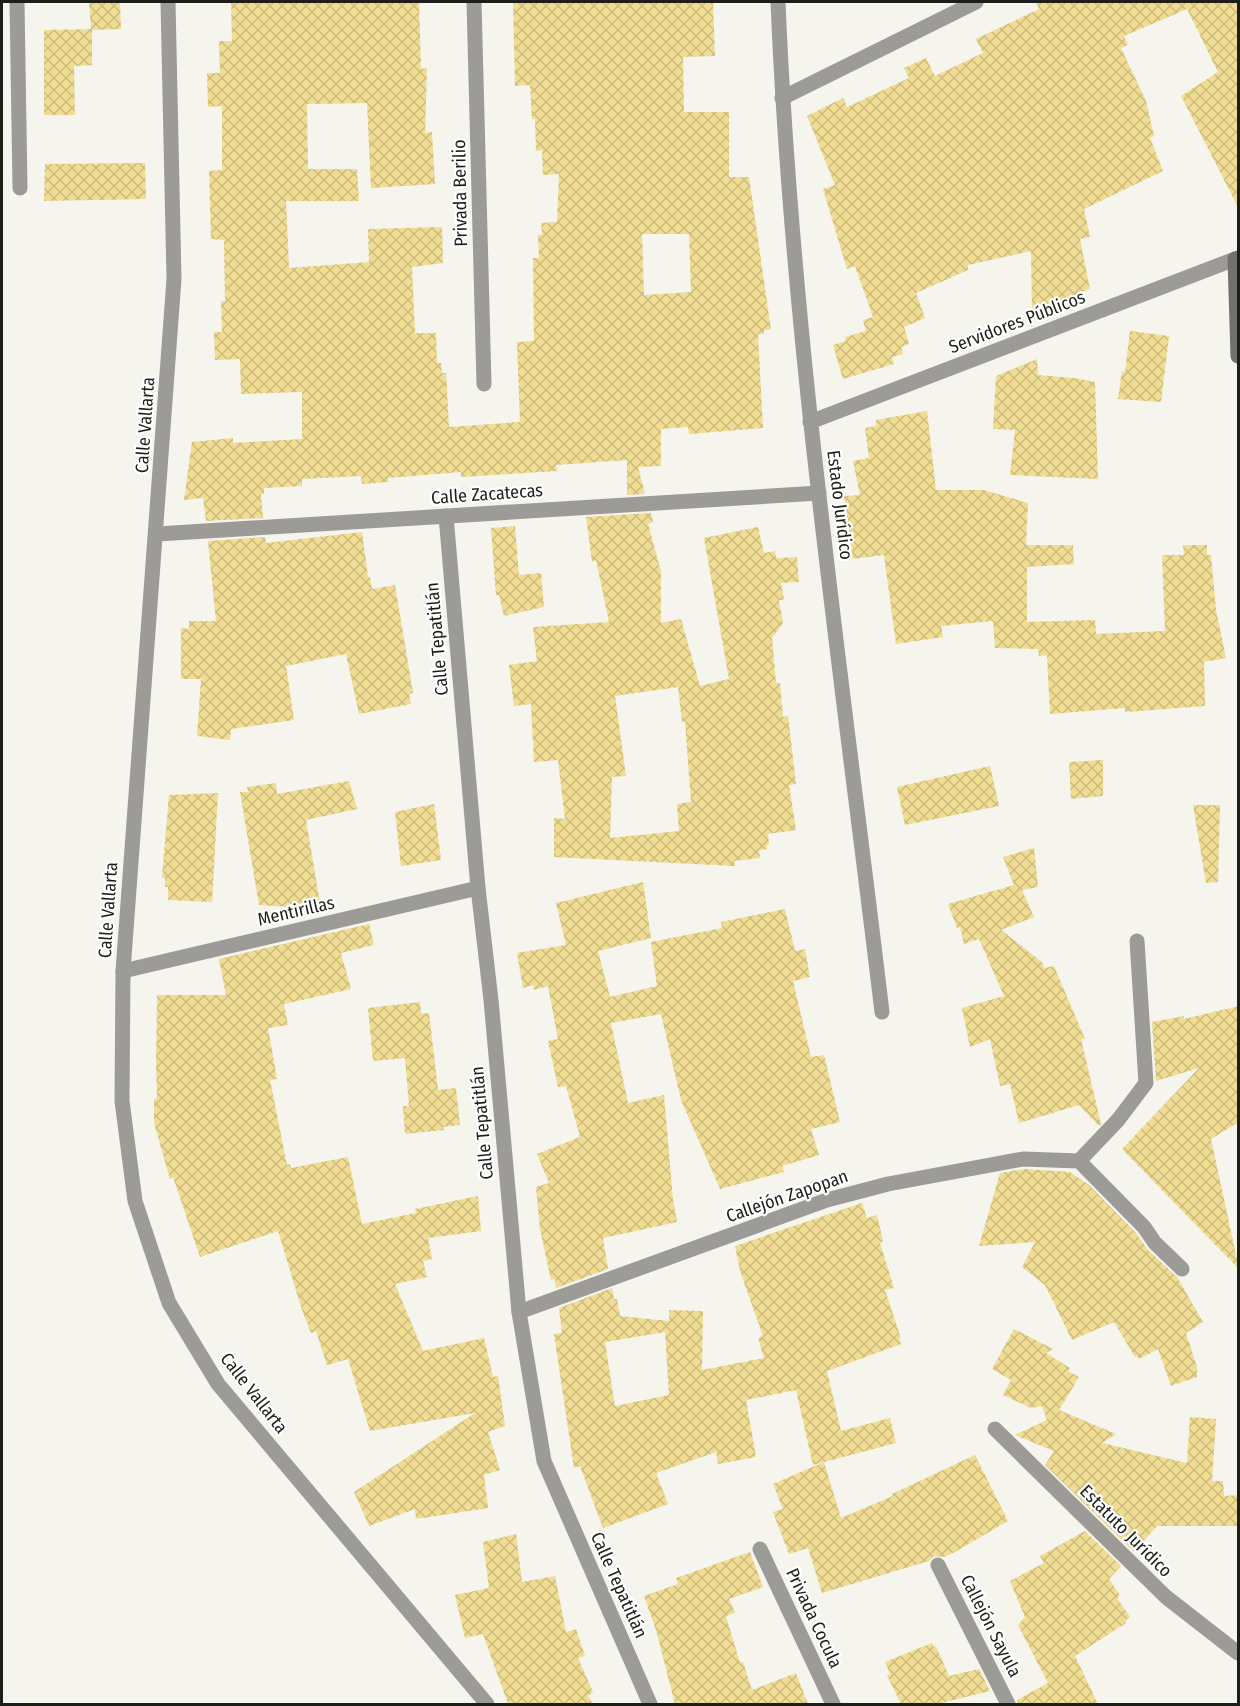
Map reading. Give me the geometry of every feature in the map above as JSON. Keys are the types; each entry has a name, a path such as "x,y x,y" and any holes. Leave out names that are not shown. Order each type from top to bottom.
{"street":[{"path":"17,2 20,188"},
{"name":"Calle Vallarta","path":"168,2 174,279 123,972 122,1101 135,1201 169,1303 218,1384 487,1704"},
{"name":"Privada Berilio","path":"474,2 484,384"},
{"name":"Estado Jurídico","path":"778,2 782,98 810,422 882,1012"},
{"path":"782,98 974,2"},
{"path":"1237,258 1239,356"},
{"name":"Servidores Públicos","path":"810,422 1237,258"},
{"name":"Calle Zacatecas","path":"157,534 819,493"},
{"name":"Calle Tepatitlán","path":"446,516 478,888 491,1000 519,1312 543,1461 650,1704"},
{"name":"Mentirillas","path":"123,972 478,888"},
{"path":"1137,940 1146,1083 1118,1120 1079,1161 1182,1269"},
{"name":"Callejón Zapopan","path":"519,1312 827,1200 888,1184 1023,1159 1079,1161"},
{"name":"Estatuto Jurídico","path":"995,1429 1166,1597 1239,1653"},
{"name":"Privada Cocula","path":"760,1549 833,1704"},
{"name":"Callejón Sayula","path":"938,1565 1008,1704"}],"building":[{"path":"89,2 120,2 121,29 92,30 92,65 74,66 75,115 44,115 44,30 91,29"},
{"path":"231,2 419,2 421,69 427,68 425,133 432,132 435,184 371,188 367,103 307,104 308,169 357,169 359,201 286,201 289,268 369,262 368,229 442,227 443,263 412,267 415,333 436,333 437,363 441,363 442,373 446,373 449,427 520,422 517,342 534,341 533,258 539,258 538,235 542,235 541,223 557,222 559,174 543,175 542,150 536,151 535,119 532,119 530,85 515,86 513,2 713,2 715,56 683,57 684,112 729,112 729,177 749,177 771,330 764,330 764,334 758,334 763,428 689,434 688,427 661,429 661,466 638,467 645,494 627,495 627,460 556,465 557,471 461,477 461,472 388,478 388,482 362,484 361,476 302,479 302,486 264,488 264,493 261,494 263,518 206,521 203,498 184,500 192,442 233,438 233,443 302,439 302,392 241,394 240,359 215,360 214,332 222,332 221,301 225,301 224,240 211,239 209,171 222,170 222,106 208,107 207,73 220,73 219,41 232,41","holes":["642,234 689,234 691,292 644,295"]},
{"path":"1036,2 1239,2 1239,209 1181,96 1218,72 1187,9 1124,36 1128,45 1121,48 1146,101 1154,136 1150,138 1163,171 1084,209 1090,237 1080,239 1090,289 1032,313 1031,251 968,265 968,270 916,293 925,318 904,327 909,344 901,347 903,354 892,357 894,364 843,379 833,345 846,341 845,337 866,331 863,320 873,317 855,266 847,269 823,189 835,185 807,116 843,98 847,107 909,78 904,68 926,58 935,76 983,53 976,39 1039,9"},
{"path":"145,163 146,199 44,201 45,164"},
{"path":"1130,331 1169,336 1161,402 1118,399 1122,371 1125,372"},
{"path":"1037,359 1038,375 1095,382 1098,479 1010,475 1015,430 993,429 996,376"},
{"path":"927,411 936,490 984,490 1028,503 1026,545 1073,545 1074,564 1027,567 1027,622 1095,620 1096,634 1165,631 1162,555 1184,555 1183,545 1207,545 1207,555 1211,555 1216,610 1226,658 1204,662 1205,706 1125,712 1125,708 1050,714 1047,655 1039,656 1038,649 995,648 993,621 941,626 943,637 896,644 884,555 853,559 844,496 860,495 853,461 869,458 865,428 876,426 876,420"},
{"path":"651,513 653,522 648,524 661,571 661,623 681,619 700,686 729,679 704,538 758,527 764,553 775,551 776,558 797,557 799,582 781,583 784,600 779,600 783,623 772,638 776,683 780,683 783,717 788,716 796,784 789,785 796,830 768,834 769,845 766,845 767,849 759,850 760,858 734,861 735,866 554,857 554,818 565,819 558,760 534,762 531,704 514,706 509,665 537,661 533,627 609,622 596,560 592,562 586,517","holes":["678,687 682,722 685,721 691,802 677,804 679,831 610,838 612,777 626,776 615,696"]},
{"path":"515,526 519,575 541,573 544,607 504,616 499,595 496,595 491,528"},
{"path":"362,532 368,577 370,577 372,589 395,585 413,693 409,694 411,704 359,714 346,654 286,666 294,720 231,729 230,740 197,736 201,679 181,679 181,628 189,629 189,621 216,621 208,541 265,537 266,543"},
{"path":"1103,760 1103,796 1071,799 1069,762"},
{"path":"990,766 999,806 905,825 897,787"},
{"path":"349,781 357,809 306,820 321,909 259,905 240,792 248,792 247,787 276,783 277,794"},
{"path":"218,793 212,902 168,900 168,887 165,887 165,878 162,878 169,795"},
{"path":"434,804 441,860 401,866 395,812"},
{"path":"1193,805 1220,805 1218,882 1206,883"},
{"path":"1034,848 1038,887 1022,890 1034,917 1001,930 1043,963 1044,968 1054,966 1085,1039 1081,1039 1101,1124 1099,1126 1079,1105 1019,1123 1010,1084 1000,1086 990,1039 970,1047 962,1008 1004,996 979,939 964,944 960,927 957,928 948,904 1014,885 1003,857"},
{"path":"643,882 651,938 598,951 610,997 657,986 651,942 722,928 721,922 785,909 795,951 805,949 810,977 793,981 811,1057 824,1055 840,1122 811,1129 819,1155 782,1166 784,1172 720,1189 681,1100 661,1014 611,1023 628,1103 664,1095 677,1222 603,1238 608,1269 556,1288 555,1279 551,1280 540,1229 536,1187 549,1183 537,1154 580,1137 566,1086 558,1087 548,1041 558,1039 548,986 534,990 533,985 523,988 517,953 566,945 556,903"},
{"path":"369,924 374,945 341,953 351,989 284,1004 288,1025 268,1028 277,1079 270,1080 287,1165 290,1164 291,1168 348,1157 362,1224 416,1213 415,1209 478,1196 481,1231 428,1238 432,1259 423,1261 427,1277 395,1284 423,1351 484,1338 493,1377 498,1376 505,1426 488,1432 500,1470 484,1475 488,1508 416,1519 415,1509 369,1526 354,1492 475,1413 370,1431 348,1359 327,1365 316,1331 311,1333 278,1231 200,1257 173,1177 170,1179 154,1123 154,1099 157,1098 157,995 226,995 219,959"},
{"path":"420,1002 421,1014 429,1013 438,1090 456,1088 460,1125 443,1127 444,1130 405,1134 403,1106 409,1106 405,1058 373,1061 368,1008"},
{"path":"1239,1006 1239,1122 1211,1139 1239,1269 1122,1149 1199,1068 1156,1081 1152,1022 1184,1016 1184,1019"},
{"path":"1024,1169 1070,1172 1089,1185 1136,1233 1148,1250 1177,1277 1203,1322 1186,1333 1197,1367 1197,1377 1171,1386 1158,1349 1139,1359 1135,1357 1114,1322 1072,1340 1045,1285 1022,1267 1035,1242 979,1246 1000,1173"},
{"path":"862,1203 867,1218 877,1215 883,1241 880,1243 894,1288 885,1290 901,1344 827,1371 841,1431 890,1418 896,1443 813,1465 796,1390 746,1400 756,1457 718,1464 716,1452 656,1473 668,1504 603,1528 580,1466 574,1468 554,1334 562,1333 559,1308 612,1288 620,1316 669,1321 669,1310 703,1311 702,1370 764,1358 758,1338 763,1336 740,1271 735,1246","holes":["665,1332 669,1395 615,1406 605,1342"]},
{"path":"1014,1329 1053,1349 1046,1353 1070,1368 1068,1371 1079,1377 1059,1410 1116,1434 1102,1443 1187,1463 1190,1417 1216,1419 1212,1481 1223,1481 1224,1496 1239,1495 1239,1526 1157,1526 1134,1552 1045,1465 1054,1451 1015,1435 1047,1420 1042,1406 1031,1408 1003,1395 1011,1380 992,1369"},
{"path":"975,1455 1008,1521 955,1552 944,1557 934,1556 929,1561 822,1593 808,1548 789,1554 773,1512 783,1509 773,1484 824,1462 841,1518 893,1496 892,1494"},
{"path":"1085,1531 1121,1566 1109,1579 1120,1595 1117,1598 1130,1617 1125,1621 1126,1623 1075,1656 1098,1704 1018,1704 1017,1700 1048,1683 1018,1625 1025,1617 1010,1581 1044,1563 1040,1556"},
{"path":"516,1534 522,1582 555,1576 566,1632 576,1629 585,1656 578,1658 593,1692 588,1696 593,1704 508,1704 483,1634 465,1638 455,1595 489,1588 483,1542"},
{"path":"750,1552 763,1587 729,1599 735,1613 726,1616 740,1663 743,1662 752,1690 796,1673 808,1704 675,1704 656,1630 644,1596 678,1584 676,1578"},
{"path":"932,1643 934,1647 936,1646 949,1676 979,1669 990,1691 937,1704 901,1704 887,1675 890,1674 885,1662"}]}
